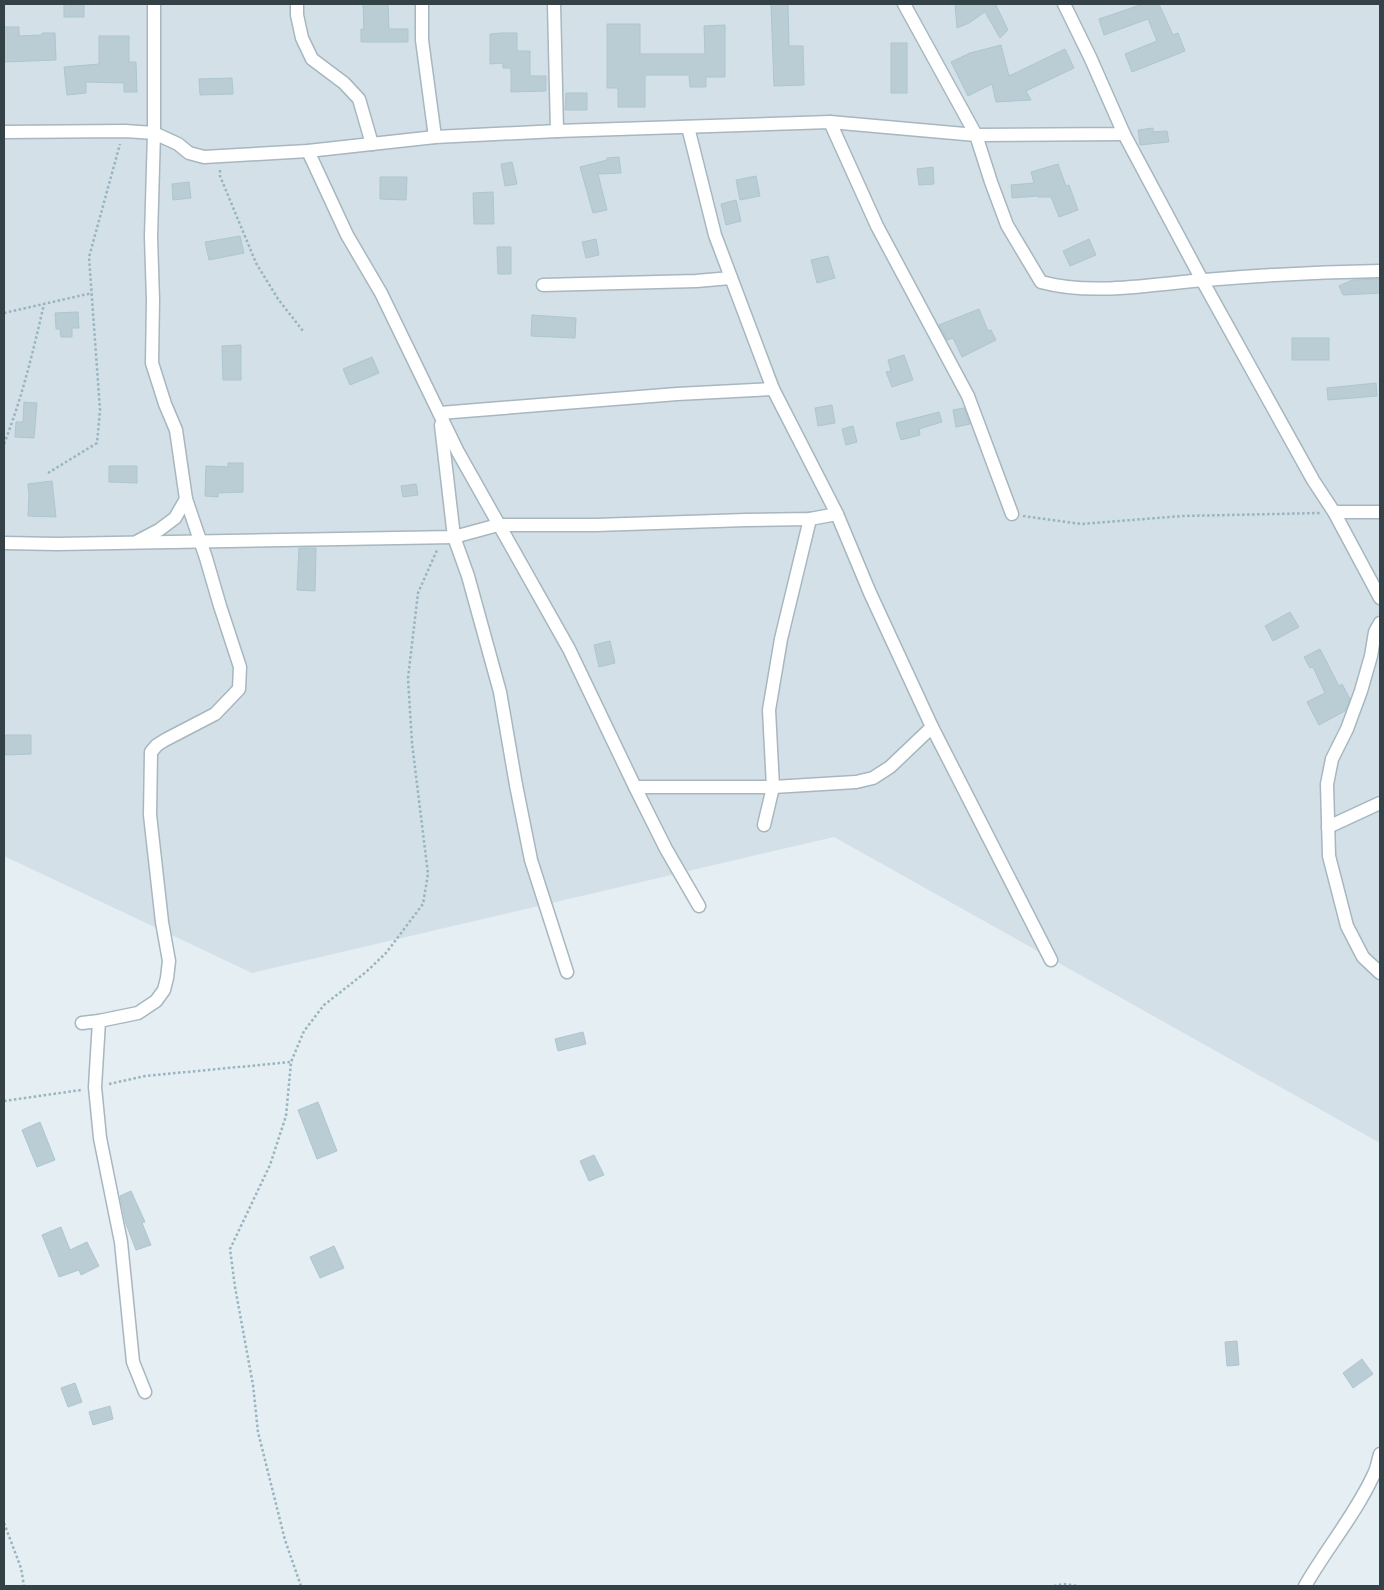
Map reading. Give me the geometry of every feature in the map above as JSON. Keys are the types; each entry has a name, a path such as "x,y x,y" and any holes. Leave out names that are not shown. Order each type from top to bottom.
{"street":[{"path":"82,1023 138,1013 156,1001 164,990 169,961 162,922 150,815 151,752 164,740 215,714 239,689 240,667 186,500 176,430 165,404 152,362 151,237 154,132 154,4"},
{"path":"297,4 297,15 302,38 312,60 344,83 359,99 372,144"},
{"path":"422,4 422,40 435,137"},
{"path":"554,4 557,132"},
{"path":"904,4 976,135 1007,225 1041,282 1058,287 1076,288 1151,286 1269,275 1380,271"},
{"path":"1064,4 1124,134 1202,280 1313,480 1334,512 1380,598"},
{"path":"830,122 878,226 968,396 1012,514"},
{"path":"4,132 154,132 178,144 189,153 204,157 308,151 435,137 830,122 976,135 1124,134"},
{"path":"688,127 715,235 773,389 837,514 870,593 932,727 1051,960"},
{"path":"308,151 347,235 381,293 458,452 569,649 666,849 699,906"},
{"path":"543,285 696,281 731,278"},
{"path":"440,413 677,394 773,389"},
{"path":"440,413 448,537 468,576 500,692 532,860 567,972"},
{"path":"136,543 175,518 186,500"},
{"path":"1334,512 1380,512"},
{"path":"4,543 136,543 448,537 498,526 810,519 837,514"},
{"path":"764,825 773,787 769,710 781,639 810,519"},
{"path":"1380,622 1375,632 1371,656 1361,691 1347,729 1332,759 1327,784 1329,856 1347,926 1363,957 1380,973"},
{"path":"635,786 773,787 856,782 873,778 890,767 932,727"},
{"path":"1328,827 1380,803"},
{"path":"99,1021 95,1087 100,1138 121,1242 133,1362 145,1392"},
{"path":"1305,1586 1354,1511 1374,1476 1380,1454"}],"path":[{"path":"48,473 97,443 100,410 89,258 120,141 125,131"},
{"path":"220,156 220,176 256,263 278,299 303,331"},
{"path":"4,313 92,293"},
{"path":"4,444 26,378 44,304"},
{"path":"1012,514 1081,524 1182,516 1334,512"},
{"path":"301,1586 285,1540 258,1432 253,1385 230,1249 270,1165 286,1116 291,1062 304,1031 324,1005 366,972 386,953 423,904 428,874 412,743 408,678 418,593 448,537"},
{"path":"4,1101 70,1092 145,1076 291,1062"},
{"path":"4,1523 21,1568 24,1586"},
{"path":"1054,1586 1063,1584 1078,1586"}],"shaded area":[{"path":"4,4 1380,4 1380,1143 834,837 252,973 4,856"}],"building":[{"path":"64,4 84,4 84,17 64,17"},
{"path":"363,4 388,4 389,29 408,29 408,42 361,42 361,29 364,29"},
{"path":"771,4 788,4 789,46 803,46 804,85 774,86"},
{"path":"955,4 997,4 1008,30 1000,38 985,12 969,23 957,28"},
{"path":"1143,4 1159,4 1173,35 1178,33 1185,51 1132,72 1125,54 1157,41 1148,19 1104,35 1099,19"},
{"path":"607,24 640,24 640,54 705,54 704,26 725,25 725,77 706,77 706,87 690,87 689,75 645,75 645,107 618,107 618,88 607,88"},
{"path":"4,27 19,27 19,36 55,33 56,60 4,62"},
{"path":"517,33 517,51 530,51 530,76 546,76 546,91 511,92 511,68 503,68 503,63 490,64 490,34"},
{"path":"99,36 129,36 129,62 136,62 137,92 124,92 124,83 86,82 86,93 67,95 64,67 99,64"},
{"path":"891,43 907,43 907,93 891,93"},
{"path":"1001,45 1009,76 1065,49 1074,68 1026,91 1031,100 996,102 992,84 968,96 951,62 970,53"},
{"path":"232,78 233,94 200,95 199,79"},
{"path":"566,93 587,93 587,110 565,110"},
{"path":"1153,128 1153,132 1167,131 1169,142 1140,145 1138,130"},
{"path":"619,157 621,173 598,174 607,210 593,213 580,167 607,160 607,158"},
{"path":"512,162 517,184 505,186 501,164"},
{"path":"1058,164 1066,186 1069,185 1078,210 1059,217 1051,197 1012,198 1011,185 1034,183 1031,172"},
{"path":"933,167 934,184 919,185 917,169"},
{"path":"756,176 760,196 740,200 736,180"},
{"path":"380,177 407,177 406,200 380,199"},
{"path":"189,182 191,198 173,200 172,184"},
{"path":"493,192 494,224 474,224 473,193"},
{"path":"736,200 741,221 726,225 721,204"},
{"path":"240,236 244,253 209,260 205,242"},
{"path":"596,239 599,255 586,258 582,242"},
{"path":"1089,239 1096,255 1070,266 1063,251"},
{"path":"497,247 511,247 511,274 498,274"},
{"path":"828,256 835,278 817,283 811,260"},
{"path":"1380,279 1380,293 1343,295 1339,286 1352,280"},
{"path":"979,309 988,331 991,330 996,340 962,357 953,338 947,340 939,325"},
{"path":"78,312 79,328 72,328 72,337 61,337 60,329 56,329 55,313"},
{"path":"532,315 576,318 575,338 531,336"},
{"path":"1292,338 1329,338 1329,360 1292,360"},
{"path":"241,345 241,380 223,380 222,346"},
{"path":"904,355 913,380 892,387 886,372 891,371 888,360"},
{"path":"372,357 379,373 350,385 343,369"},
{"path":"1376,383 1377,396 1328,400 1327,388"},
{"path":"24,402 37,403 34,438 15,437 16,422 23,422"},
{"path":"832,405 835,423 818,426 815,408"},
{"path":"964,408 970,424 956,427 953,410"},
{"path":"939,412 942,422 919,429 920,435 901,440 896,423"},
{"path":"853,426 857,442 846,445 842,429"},
{"path":"228,463 243,463 243,492 218,493 218,497 205,496 206,466 228,467"},
{"path":"109,466 137,466 137,483 109,482"},
{"path":"52,481 56,517 28,516 28,484"},
{"path":"416,484 418,495 403,497 401,486"},
{"path":"299,548 316,548 315,591 297,590"},
{"path":"1290,612 1299,627 1273,641 1265,626"},
{"path":"610,641 615,663 599,667 594,645"},
{"path":"1320,649 1339,686 1342,684 1350,699 1345,711 1319,725 1307,702 1325,693 1313,667 1310,668 1304,657"},
{"path":"5,735 31,735 31,754 5,755"},
{"path":"583,1032 586,1044 558,1051 555,1039"},
{"path":"318,1102 337,1151 317,1159 298,1110"},
{"path":"40,1122 55,1160 37,1167 22,1130"},
{"path":"594,1155 604,1175 589,1181 580,1161"},
{"path":"131,1191 145,1222 142,1223 151,1245 136,1250 126,1224 120,1196"},
{"path":"61,1227 70,1250 87,1242 99,1266 81,1275 79,1270 59,1277 42,1235"},
{"path":"334,1246 344,1268 320,1278 310,1257"},
{"path":"1237,1341 1239,1365 1227,1366 1225,1342"},
{"path":"1362,1359 1373,1374 1353,1388 1343,1373"},
{"path":"75,1383 82,1402 68,1407 61,1388"},
{"path":"110,1406 113,1419 93,1425 89,1412"}]}
